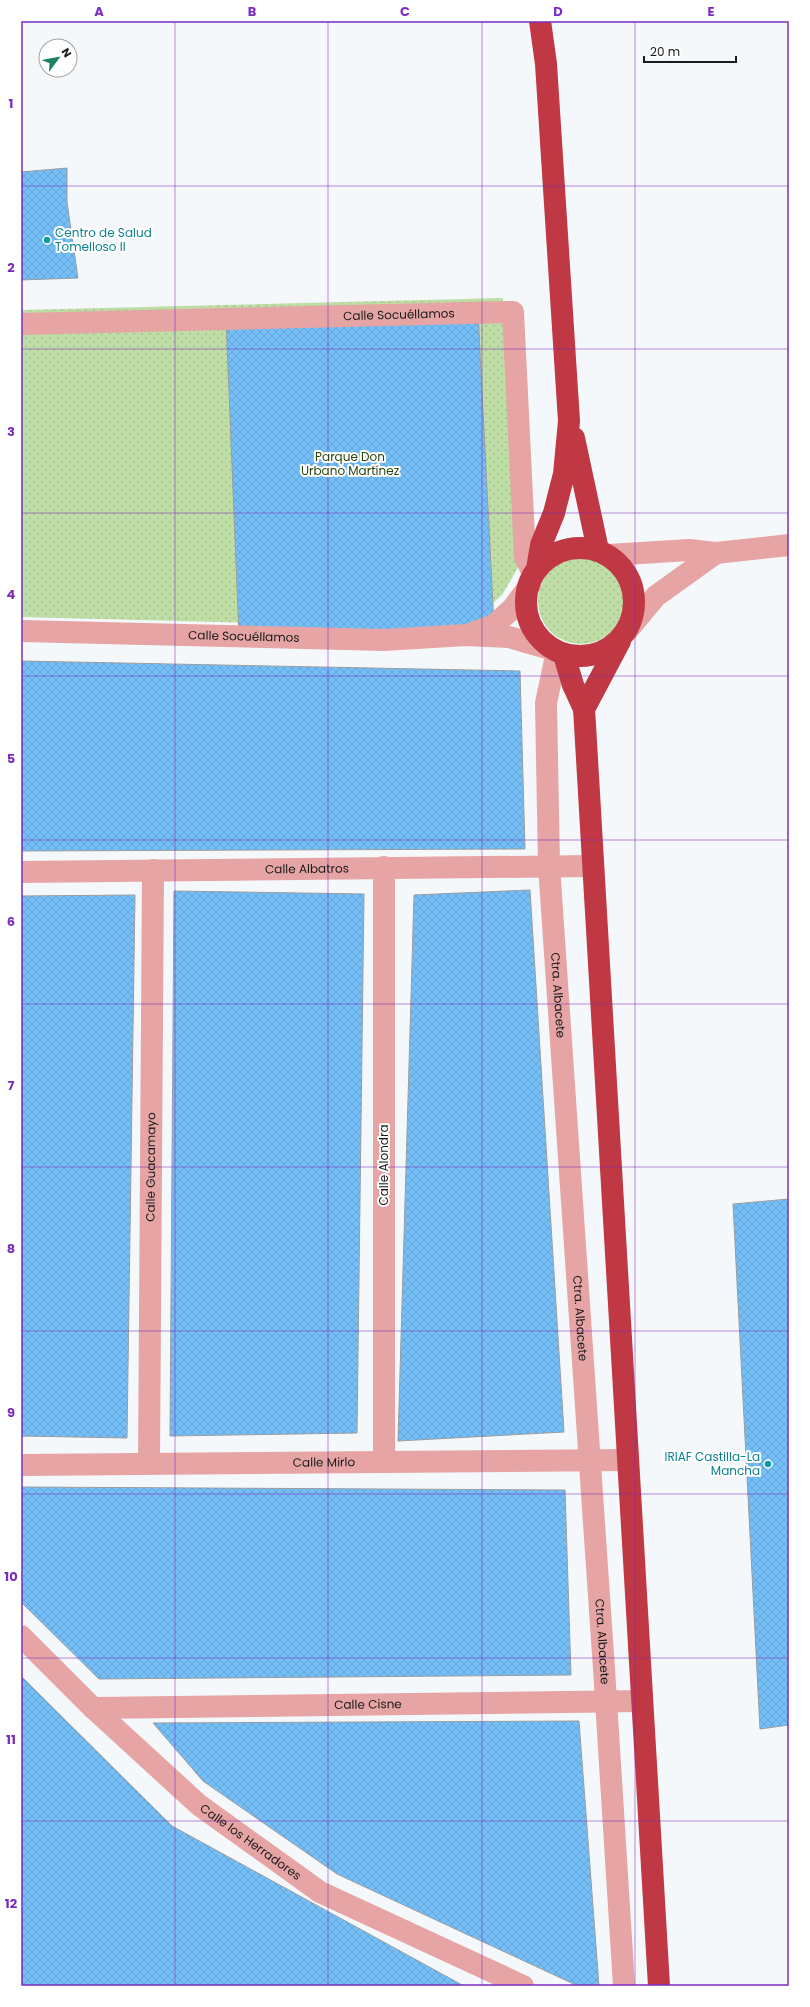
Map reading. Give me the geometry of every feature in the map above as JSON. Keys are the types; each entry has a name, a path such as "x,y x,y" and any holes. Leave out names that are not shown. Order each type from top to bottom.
{"highway":[{"path":"540,21 546,64 569,421 564,474 554,513 541,545 525,600 529,622 539,639 561,653 576,657 596,655 605,651 624,636"},
{"path":"569,421 577,449 582,480 594,526 604,553"},
{"path":"533,576 543,561 559,551 579,547 604,553 623,568 634,592 634,613 624,636 584,709"},
{"path":"561,653 584,709 658,1986"}],"street":[{"name":"Calle Socuéllamos","path":"21,324 513,312 525,557 533,576 512,609 494,625 466,635"},
{"path":"604,553 688,550 716,553 789,545"},
{"path":"624,636 656,596 716,553"},
{"name":"Calle Socuéllamos","path":"21,631 384,640 466,635 509,637 561,653"},
{"name":"Ctra. Albacete","path":"561,653 546,703 549,866 590,1460 624,1986"},
{"name":"Calle Albatros","path":"21,872 593,866"},
{"name":"Calle Alondra","path":"384,867 384,1462"},
{"name":"Calle Guacamayo","path":"149,1463 153,870"},
{"name":"Calle Mirlo","path":"21,1464 628,1460"},
{"name":"Calle los Herradores","path":"21,1636 93,1708 199,1805 320,1892 523,1986"},
{"name":"Calle Cisne","path":"93,1708 642,1701"}],"green space":[{"name":"Parque Don Urbano Martínez","path":"503,298 515,543 523,559 502,595 481,614 374,626 21,617 21,310"},
{"path":"581,558 597,561 605,565 617,577 621,585 624,601 621,617 617,625 605,637 597,641 581,644 565,641 557,637 545,625 541,617 538,601 541,585 545,577 557,565 565,561"}],"building":[{"name":"Centro de Salud Tomelloso II","path":"67,168 67,202 78,278 21,280 21,172"},
{"path":"478,313 494,625 239,636 226,319"},
{"path":"21,661 520,671 525,849 21,851"},
{"path":"530,890 564,1432 398,1441 414,895"},
{"path":"174,891 364,894 357,1433 170,1436"},
{"path":"135,895 127,1438 21,1436 21,896"},
{"name":"IRIAF Castilla-La Mancha","path":"789,1199 789,1725 760,1729 733,1204"},
{"path":"21,1487 565,1490 571,1675 99,1679 21,1602"},
{"path":"21,1676 172,1826 464,1986 21,1986"},
{"path":"579,1721 599,1986 578,1986 337,1874 203,1781 153,1723"}],"place":[{"name":"Centro de Salud Tomelloso II","path":"47,240"},
{"name":"IRIAF Castilla-La Mancha","path":"768,1464"}]}
